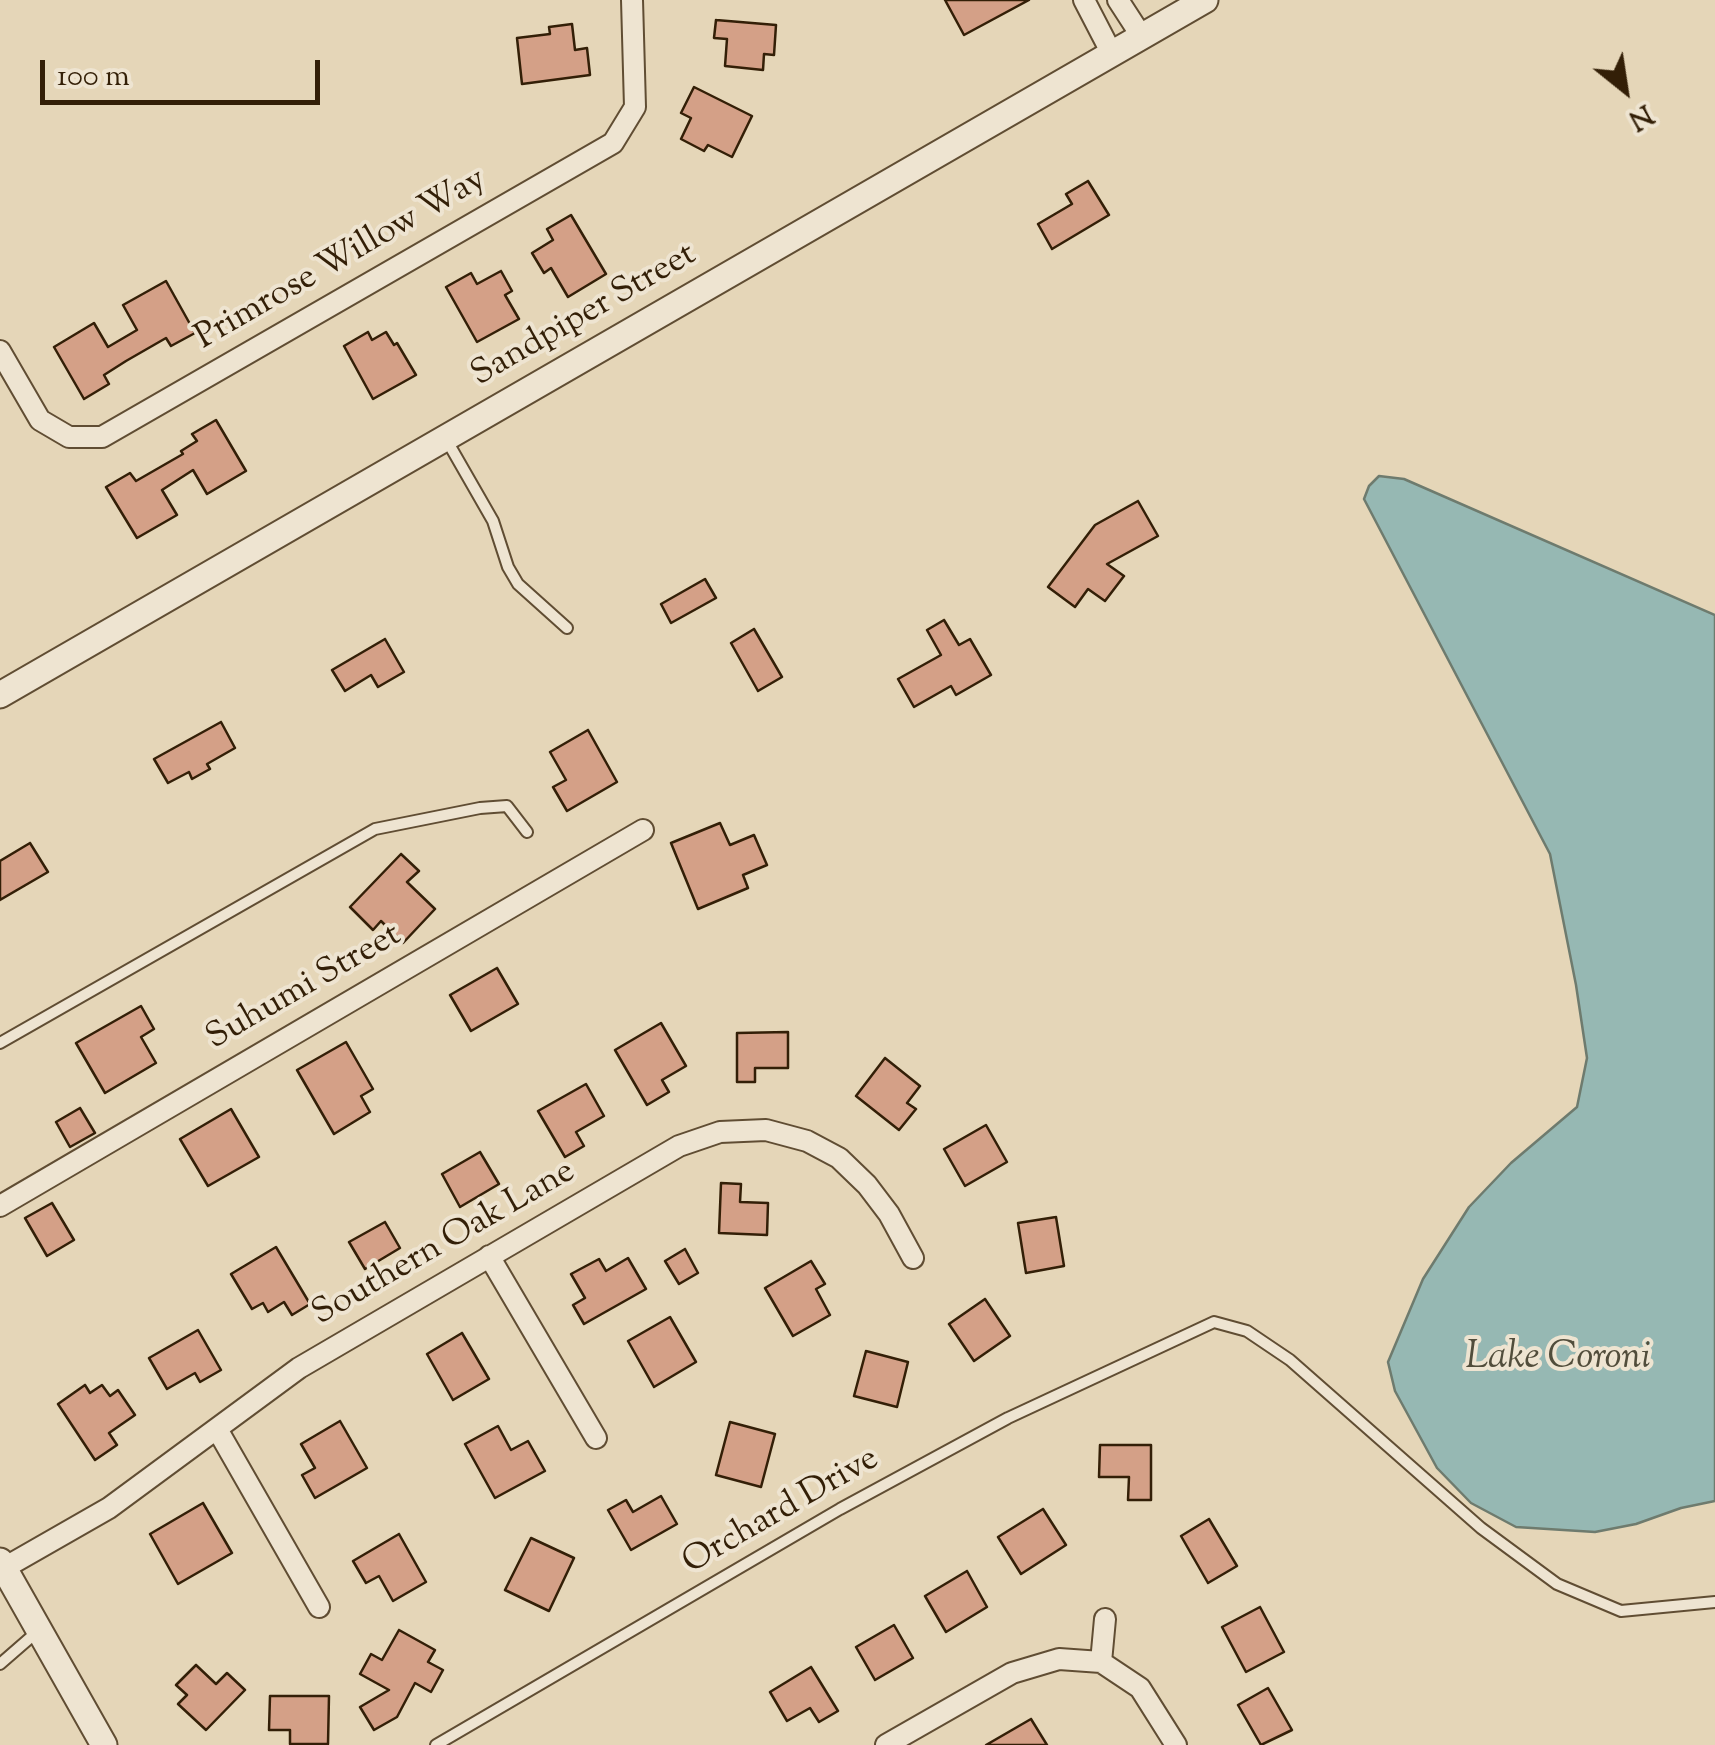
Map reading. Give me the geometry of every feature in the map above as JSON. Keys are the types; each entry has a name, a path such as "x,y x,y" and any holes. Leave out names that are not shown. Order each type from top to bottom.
{"street":[{"name":"Primrose Willow Way","path":"0,351 40,420 69,437 102,437 613,143 635,107 632,0"},
{"path":"1084,0 1112,54"},
{"path":"1118,0 1142,37"},
{"name":"Sandpiper Street","path":"0,696 1205,0"},
{"name":"Suhumi Street","path":"0,1206 643,830"},
{"name":"Southern Oak Lane","path":"2,1564 109,1508 299,1368 679,1146 720,1132 766,1130 807,1141 839,1158 867,1185 913,1258"},
{"path":"490,1256 596,1438"},
{"path":"217,1429 318,1607"},
{"path":"2,1564 104,1745"},
{"path":"1101,1662 1104,1619"},
{"path":"886,1745 1012,1672 1059,1659 1101,1662 1140,1688 1176,1745"}],"lane":[{"path":"445,438 492,522 518,584 566,628"},
{"path":"0,1043 375,829 507,806 528,832"},
{"name":"Orchard Drive","path":"436,1745 840,1508 1008,1418 1214,1322 1247,1331 1290,1360 1481,1528 1556,1584 1621,1611 1715,1602"},
{"path":"0,1664 39,1631"}],"water":[{"name":"Lake Coroni","path":"1379,476 1404,479 1715,615 1715,1501 1636,1524 1595,1532 1516,1527 1471,1503 1437,1468 1395,1391 1388,1362 1423,1279 1469,1207 1511,1163 1577,1107 1587,1058 1550,854 1364,499"}],"building":[{"path":"945,0 1029,0 964,35"},
{"path":"716,20 776,25 774,55 764,54 763,70 725,66 727,39 714,38"},
{"path":"572,24 575,50 587,48 590,75 522,84 517,38 550,34 549,27"},
{"path":"694,87 752,116 732,157 708,145 704,151 681,139 691,118 681,113"},
{"path":"1088,181 1109,215 1052,249 1038,224 1072,204 1066,194"},
{"path":"571,215 606,274 568,297 551,268 544,273 532,253 553,240 547,229"},
{"path":"501,271 512,291 505,295 519,319 477,342 446,287 471,273 477,284"},
{"path":"166,281 195,333 171,346 166,338 126,361 104,375 109,384 84,399 54,347 94,323 108,347 137,330 123,305"},
{"path":"368,332 372,340 386,332 416,375 373,399 344,346"},
{"path":"216,420 246,471 207,494 193,470 162,490 177,515 137,538 106,487 130,473 136,481 183,454 181,451 197,441 192,434"},
{"path":"1138,501 1158,536 1107,564 1124,576 1105,601 1088,589 1075,607 1048,587 1095,525"},
{"path":"705,579 716,598 671,623 661,604"},
{"path":"944,620 959,645 970,639 991,675 956,695 951,686 914,707 898,679 941,655 927,630"},
{"path":"754,629 782,677 758,691 731,643"},
{"path":"385,639 404,672 378,687 371,675 345,691 332,670"},
{"path":"221,722 235,748 207,764 210,769 192,779 189,772 168,783 154,759"},
{"path":"588,730 617,782 567,811 553,787 566,780 550,752"},
{"path":"720,823 730,845 754,835 767,865 743,875 748,888 698,909 671,843"},
{"path":"30,843 48,872 0,900 0,861"},
{"path":"401,854 419,871 407,882 435,909 403,943 381,921 373,930 350,907"},
{"path":"497,968 518,1004 471,1031 450,995"},
{"path":"141,1006 154,1029 141,1037 156,1063 105,1093 76,1043"},
{"path":"661,1023 686,1066 662,1080 669,1092 647,1105 615,1050"},
{"path":"788,1032 788,1068 755,1068 755,1082 737,1082 737,1033"},
{"path":"346,1042 373,1089 361,1096 370,1112 334,1134 297,1070"},
{"path":"885,1058 920,1086 907,1103 916,1109 899,1130 856,1096"},
{"path":"586,1084 604,1116 576,1132 584,1146 565,1157 538,1111"},
{"path":"80,1108 95,1133 70,1147 56,1122"},
{"path":"231,1109 259,1157 208,1186 180,1139"},
{"path":"986,1125 1007,1162 965,1186 944,1149"},
{"path":"480,1152 499,1184 460,1207 442,1174"},
{"path":"721,1183 741,1184 740,1202 768,1203 767,1235 719,1233"},
{"path":"52,1203 74,1240 47,1256 25,1218"},
{"path":"1056,1217 1064,1266 1026,1273 1018,1223"},
{"path":"385,1222 400,1248 365,1269 349,1242"},
{"path":"276,1247 310,1304 292,1315 284,1302 268,1312 263,1303 252,1309 231,1274"},
{"path":"685,1249 698,1273 679,1284 665,1261"},
{"path":"628,1258 646,1289 584,1324 573,1305 585,1298 571,1274 599,1259 606,1271"},
{"path":"811,1261 825,1284 816,1289 830,1315 793,1336 765,1288"},
{"path":"985,1299 1010,1336 974,1361 949,1324"},
{"path":"670,1317 696,1362 654,1387 628,1341"},
{"path":"198,1330 221,1370 200,1382 195,1373 167,1389 149,1358"},
{"path":"462,1333 489,1379 453,1400 427,1354"},
{"path":"866,1351 908,1362 897,1407 854,1396"},
{"path":"85,1385 90,1393 102,1385 110,1396 118,1390 135,1415 109,1433 117,1445 95,1460 58,1404"},
{"path":"340,1421 367,1468 315,1498 302,1475 315,1468 301,1444"},
{"path":"730,1422 775,1434 761,1487 716,1475"},
{"path":"498,1426 511,1450 528,1441 545,1471 495,1498 465,1444"},
{"path":"1100,1445 1151,1445 1151,1500 1128,1500 1129,1477 1099,1477"},
{"path":"661,1496 677,1524 631,1550 608,1510 626,1500 633,1512"},
{"path":"203,1503 232,1553 178,1584 150,1534"},
{"path":"1043,1509 1066,1545 1021,1574 998,1537"},
{"path":"1209,1519 1237,1566 1208,1583 1181,1536"},
{"path":"399,1534 426,1582 393,1601 379,1576 366,1583 353,1561"},
{"path":"531,1538 574,1558 549,1611 505,1590"},
{"path":"967,1571 987,1607 946,1632 925,1596"},
{"path":"1260,1607 1284,1652 1246,1672 1222,1627"},
{"path":"894,1625 913,1658 875,1680 856,1647"},
{"path":"399,1630 435,1650 428,1662 443,1670 431,1692 415,1683 397,1717 374,1730 360,1707 389,1690 360,1674 371,1654 382,1660"},
{"path":"196,1665 216,1684 227,1673 245,1690 206,1730 178,1704 187,1695 176,1685"},
{"path":"811,1667 838,1711 819,1722 810,1708 787,1721 770,1692"},
{"path":"1268,1688 1292,1730 1261,1745 1238,1705"},
{"path":"270,1696 329,1696 328,1744 290,1744 290,1730 269,1730"},
{"path":"1031,1719 1047,1745 986,1745"}]}
